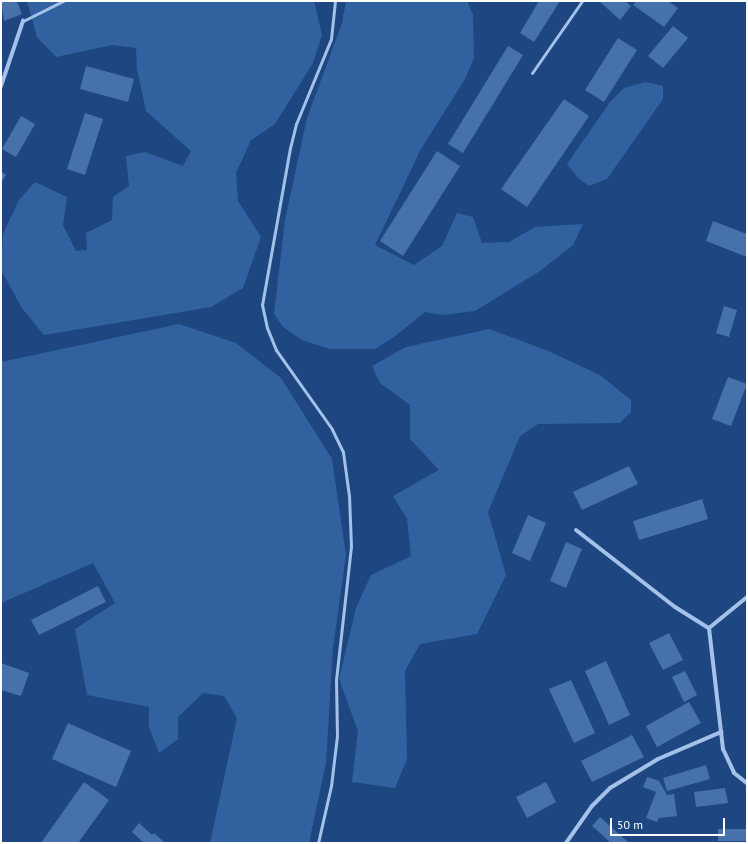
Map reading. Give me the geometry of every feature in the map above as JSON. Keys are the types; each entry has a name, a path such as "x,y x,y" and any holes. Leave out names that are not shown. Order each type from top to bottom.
{"street":[{"path":"1,86 22,21"},
{"path":"576,530 675,607 709,628"},
{"path":"709,628 747,597"},
{"path":"709,628 723,749 734,773 747,783"},
{"path":"566,843 592,806 610,788 658,759 721,732"}],"lane":[{"path":"22,21 63,1"},
{"path":"318,843 331,786 337,736 336,680 351,547 349,496 343,452 332,429 276,350 267,328 262,305 290,148 296,124 331,40 335,1"},
{"path":"532,73 582,1"}],"shaded area":[{"path":"27,1 314,1 322,35 313,63 275,124 251,140 236,173 238,201 261,237 243,288 211,307 44,335 22,308 1,270 3,234 19,200 35,182 67,197 63,225 76,251 87,250 86,233 112,220 113,197 129,186 126,156 145,152 183,166 191,151 146,111 137,69 136,48 112,45 56,57 37,37"},
{"path":"346,1 467,1 473,15 474,58 465,79 421,149 375,245 414,265 442,246 457,213 473,217 482,243 509,242 535,227 583,224 573,245 540,271 475,311 443,315 425,312 394,337 375,349 330,349 302,340 283,327 274,314 285,220 307,118 342,23"},
{"path":"645,82 663,86 663,99 607,179 589,186 578,178 567,164 610,102 624,88"},
{"path":"179,324 236,343 281,378 332,459 346,555 333,648 326,763 309,843 210,843 237,718 224,696 203,693 178,717 178,739 159,753 149,727 149,707 87,695 75,629 115,603 93,563 1,603 1,362"},
{"path":"489,329 546,350 600,375 631,400 631,412 620,423 538,424 520,436 488,512 506,575 477,634 420,644 405,671 407,759 395,788 352,782 358,731 339,679 356,608 371,575 411,556 407,519 393,496 439,470 410,439 410,405 380,383 372,366 406,347"}],"building":[{"path":"1,1 17,1 22,14 4,21"},
{"path":"539,1 560,1 534,42 520,33"},
{"path":"599,1 625,1 631,6 620,20"},
{"path":"636,1 668,1 678,8 664,27 633,5"},
{"path":"673,26 688,38 663,68 648,56"},
{"path":"618,38 637,50 604,102 585,90"},
{"path":"508,46 523,55 463,153 448,144"},
{"path":"86,66 134,79 128,102 80,89"},
{"path":"564,99 589,116 527,207 501,189"},
{"path":"85,113 103,119 85,175 67,169"},
{"path":"21,116 35,124 16,157 2,149"},
{"path":"437,151 460,166 403,256 380,241"},
{"path":"1,171 6,175 1,183"},
{"path":"713,221 747,234 747,257 706,241"},
{"path":"724,306 737,310 729,337 716,333"},
{"path":"728,377 747,384 731,426 712,419"},
{"path":"629,466 638,484 582,510 573,492"},
{"path":"702,499 708,519 639,540 633,521"},
{"path":"528,515 546,523 530,561 512,553"},
{"path":"566,542 582,549 566,588 550,581"},
{"path":"98,586 106,602 39,635 31,620"},
{"path":"669,633 683,660 663,670 649,643"},
{"path":"606,661 630,715 609,725 585,671"},
{"path":"1,663 29,673 21,696 1,690"},
{"path":"685,671 697,695 684,702 672,677"},
{"path":"571,680 595,733 574,743 549,689"},
{"path":"689,702 701,723 657,747 646,726"},
{"path":"68,723 131,751 116,787 52,759"},
{"path":"632,735 644,757 592,782 581,761"},
{"path":"706,765 710,779 667,791 663,778"},
{"path":"647,777 659,781 667,795 674,794 677,816 659,818 657,822 646,818 656,792 643,787"},
{"path":"84,782 109,800 78,843 41,843"},
{"path":"546,782 556,802 527,818 516,797"},
{"path":"725,788 728,803 696,807 694,792"},
{"path":"600,817 629,843 611,843 592,826"},
{"path":"139,823 152,835 154,833 165,843 144,843 132,832"},
{"path":"718,829 747,829 747,841 718,841"}]}
